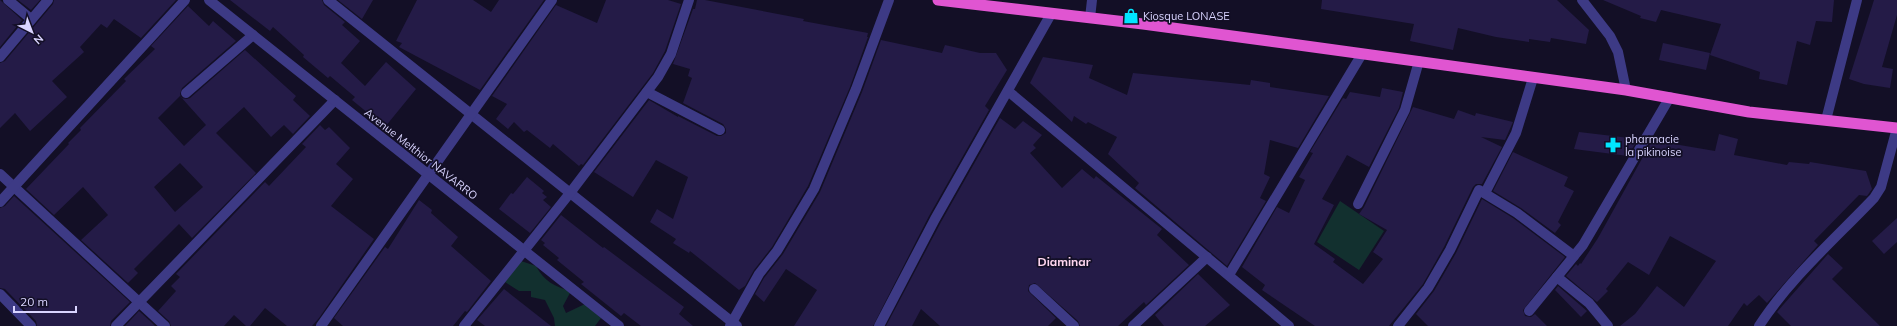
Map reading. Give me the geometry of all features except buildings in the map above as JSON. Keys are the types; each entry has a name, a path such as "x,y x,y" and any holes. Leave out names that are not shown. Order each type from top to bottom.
{"highway":[{"path":"938,0 1090,18 1626,90 1750,112 1897,128"}],"street":[{"path":"8,0 31,19"},
{"path":"0,57 48,0"},
{"path":"0,202 185,0"},
{"name":"Avenue Melthior NAVARRO","path":"208,0 253,34 619,326"},
{"path":"328,0 472,113 733,325 759,274 777,251 814,189 856,89 889,0"},
{"path":"321,326 427,174 552,0"},
{"path":"464,326 523,250 570,193 647,92 671,54 689,0"},
{"path":"1090,18 1092,0"},
{"path":"1582,0 1610,36 1618,52 1626,90"},
{"path":"1826,120 1856,0"},
{"path":"879,326 935,219 1051,14"},
{"path":"186,93 253,34"},
{"path":"1228,275 1362,54"},
{"path":"1358,204 1405,110 1419,62"},
{"path":"1485,193 1516,133 1533,78"},
{"path":"1008,91 1289,326"},
{"path":"647,92 720,130"},
{"path":"1529,311 1574,256 1599,219 1670,97"},
{"path":"116,326 335,100"},
{"path":"1760,326 1772,307 1797,278 1874,198 1882,187 1897,128"},
{"path":"0,174 15,186 165,326"},
{"path":"1398,326 1428,288 1450,250 1479,190 1516,213 1574,256"},
{"path":"1133,326 1207,257"},
{"path":"1557,277 1589,303 1608,326"},
{"path":"1034,289 1074,326"},
{"path":"0,294 31,326"}],"green space":[{"path":"1340,201 1384,231 1359,270 1317,242"},
{"path":"521,261 536,266 550,283 571,291 563,306 566,313 585,304 601,318 595,326 555,326 554,318 545,300 531,297 531,291 519,291 505,282"}],"place":[{"name":"Kiosque LONASE","path":"1131,16"},
{"name":"pharmacie la pikinoise","path":"1613,145"}],"district":[{"name":"Diaminar","path":"1064,262"}]}
